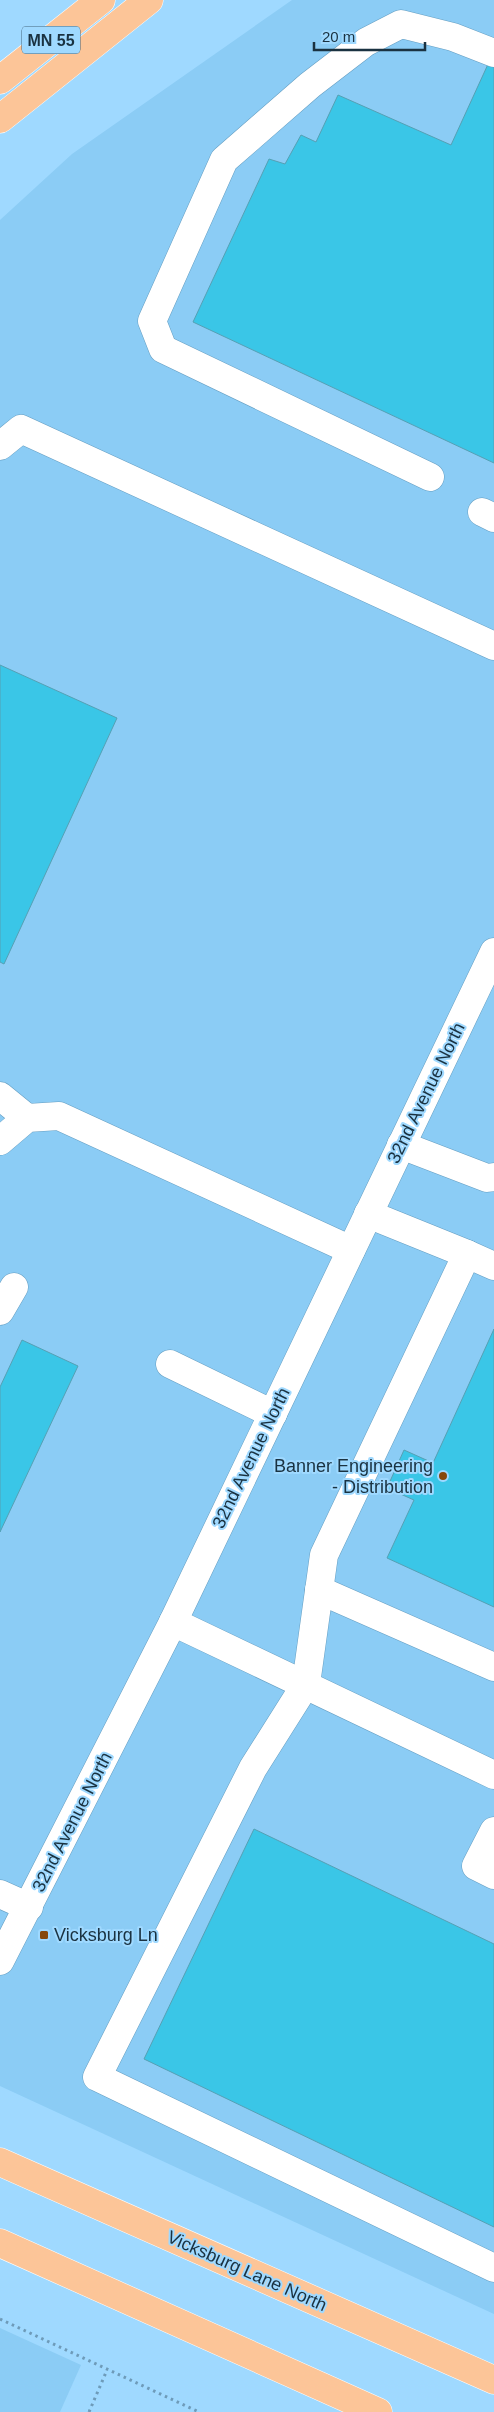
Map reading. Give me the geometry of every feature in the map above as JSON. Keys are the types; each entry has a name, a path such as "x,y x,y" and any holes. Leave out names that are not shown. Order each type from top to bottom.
{"main road":[{"name":"MN 55","path":"0,80 101,0"},
{"path":"0,119 149,0"},
{"name":"Vicksburg Lane North","path":"0,2162 494,2380"},
{"path":"0,2243 378,2412"}],"street":[{"path":"430,477 163,349 152,321 224,160 310,85 366,42 401,24 453,36 494,53"},
{"path":"0,446 21,429 494,646"},
{"name":"32nd Avenue North","path":"0,1961 173,1622 494,952"},
{"path":"0,1096 27,1118"},
{"path":"0,1141 27,1118 59,1116 351,1250"},
{"path":"401,1145 487,1178 494,1177"},
{"path":"368,1214 494,1266"},
{"path":"467,1254 324,1555 306,1684 253,1768 97,2077 494,2268"},
{"path":"0,1311 14,1287"},
{"path":"170,1364 272,1414"},
{"path":"319,1590 494,1666"},
{"path":"173,1622 494,1775"},
{"path":"494,1831 476,1866 494,1875"},
{"path":"0,1894 29,1907"}],"path":[{"path":"0,2320 198,2412"},
{"path":"89,2412 107,2370"}],"shaded area":[{"path":"292,0 494,0 494,2314 0,2086 0,220 72,154"},
{"path":"0,2328 81,2365 60,2412 0,2412"}],"building":[{"path":"489,62 494,65 494,463 193,322 269,159 285,164 301,135 316,142 338,95 451,145"},
{"path":"0,665 117,718 4,964 0,962"},
{"name":"Banner Engineering - Distribution","path":"494,1329 494,1607 387,1558 414,1500 387,1488 404,1450 433,1463"},
{"path":"22,1340 78,1366 0,1532 0,1387"},
{"path":"254,1829 494,1944 494,2227 144,2059"}],"place":[{"name":"Banner Engineering - Distribution","path":"443,1476"},
{"name":"Vicksburg Ln","path":"44,1935"}]}
